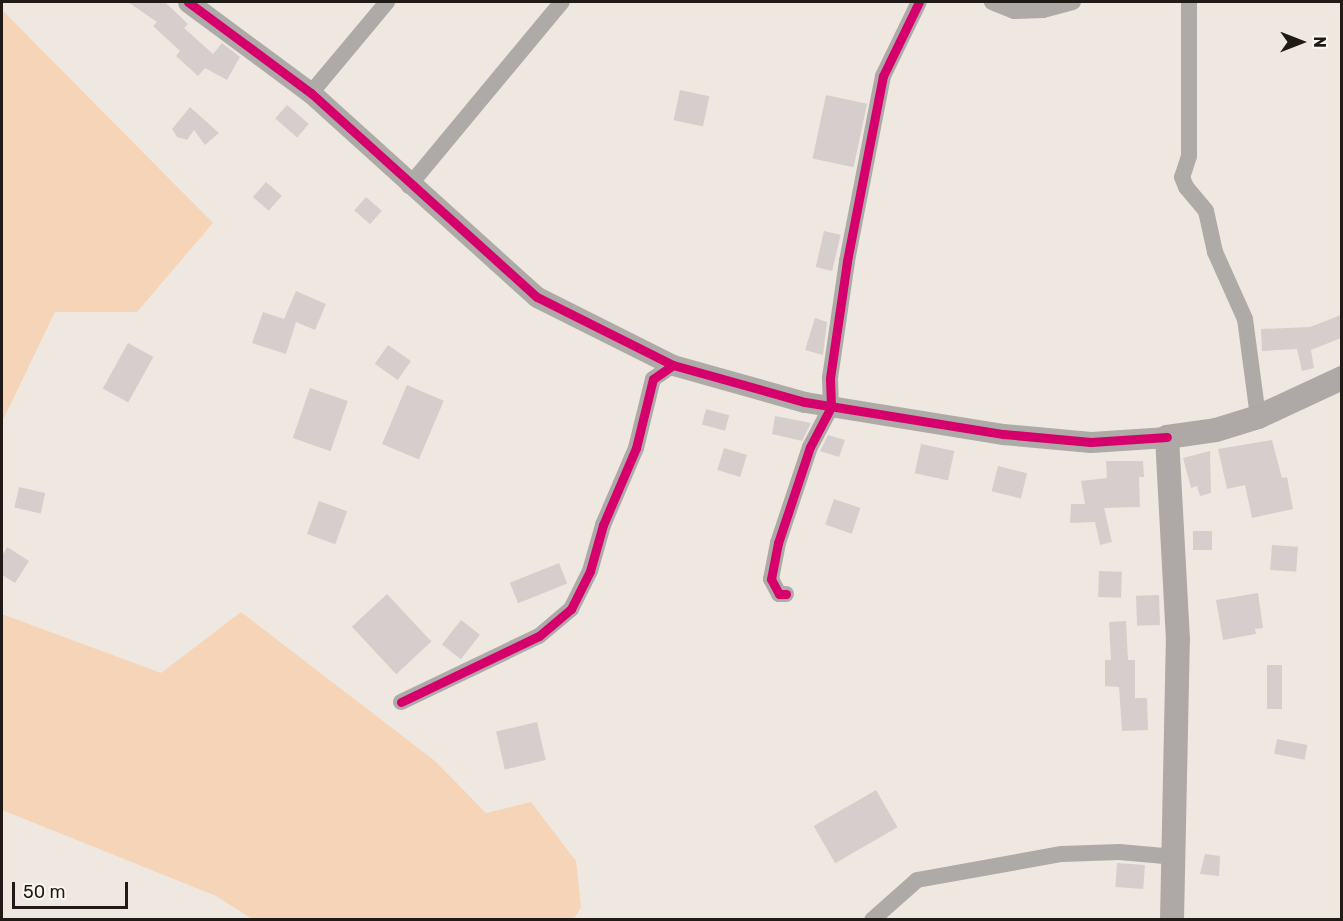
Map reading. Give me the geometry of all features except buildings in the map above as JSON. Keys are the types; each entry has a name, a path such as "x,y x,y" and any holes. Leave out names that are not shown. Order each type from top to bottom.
{"main road":[{"path":"1172,920 1176,857 1177,582 1167,437 1216,430 1258,417 1341,378"}],"street":[{"path":"188,2 311,93 409,186 537,297 673,365 739,386 831,407 1014,435 1091,442 1167,437"},
{"path":"311,93 387,2"},
{"path":"409,186 562,2"},
{"path":"786,594 779,594 771,579 777,543 810,447 831,407 830,378 847,261 883,76 919,2"},
{"path":"992,2 1014,11 1042,10 1073,2"},
{"path":"1189,2 1189,156 1182,177 1186,188 1206,211 1215,252 1245,319 1258,417"},
{"path":"401,702 539,636 571,609 590,571 603,525 636,448 653,379 673,365"},
{"path":"872,920 917,880 1062,854 1119,852 1176,857"}],"shaded area":[{"path":"2,10 213,223 137,312 55,312 2,422"},
{"path":"241,612 435,761 486,813 531,802 576,861 581,907 574,919 252,919 216,896 2,810 2,614 161,673"}],"cycle path":[{"path":"188,2 311,93 537,297 673,365 805,402 1003,434 1091,442 1167,437"},
{"path":"786,594 779,594 771,579 778,543 810,447 831,407 830,378 847,261 883,76 919,2"},
{"path":"401,702 539,636 571,609 590,571 603,525 636,448 653,379 673,365"}]}
